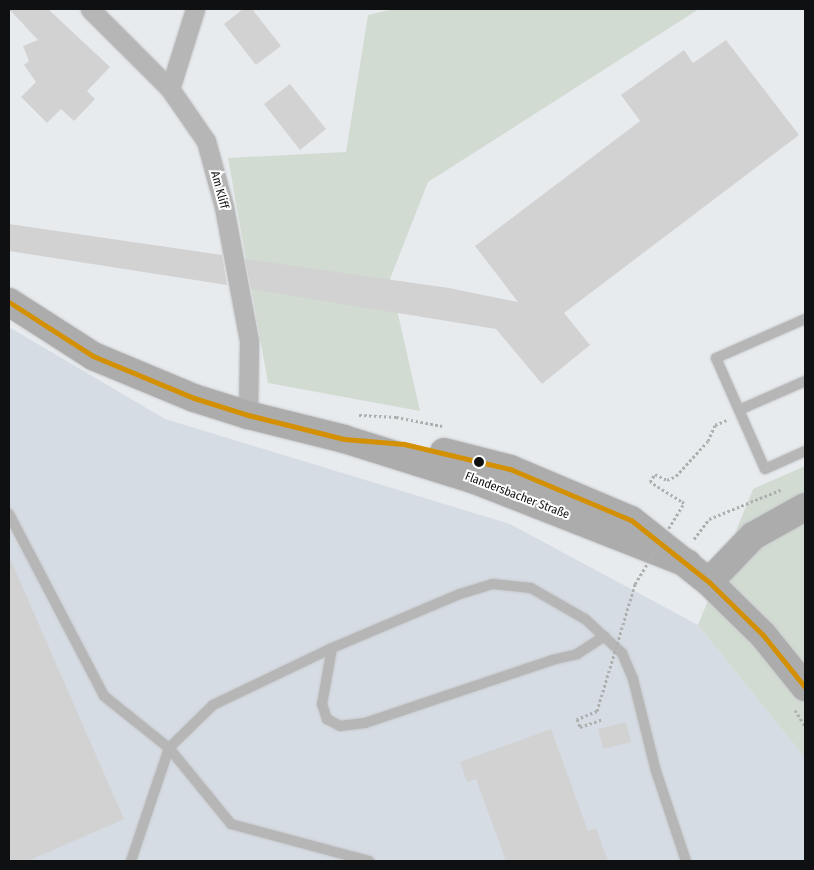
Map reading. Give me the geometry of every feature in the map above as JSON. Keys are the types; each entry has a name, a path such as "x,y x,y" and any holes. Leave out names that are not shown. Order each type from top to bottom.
{"street":[{"name":"Am Kliff","path":"90,9 170,89 206,141 224,207 249,341 248,415"},
{"path":"170,89 196,9"},
{"name":"Flandersbacher Straße","path":"9,302 93,356 194,398 248,415 344,439 404,444 510,469 631,520 709,582 763,635 798,695"},
{"path":"709,582 754,536 805,507"}],"lane":[{"path":"805,319 716,358 765,469 805,452"},
{"path":"740,412 805,381"},
{"path":"9,514 104,696 169,748 231,824 369,861"},
{"path":"131,861 169,748 213,705 332,648 460,594 493,584 531,588 584,619 605,636 622,654 633,679 656,771 686,861"},
{"path":"332,648 322,704 327,719 340,726 364,723 552,660 577,654 605,636"}],"path":[{"path":"603,719 580,727 577,719 597,711 635,584 684,503 650,482 655,474 667,480 676,476 708,441 714,425 740,412"},
{"path":"687,563 694,539 709,519 788,486"},
{"path":"638,565 652,573"},
{"path":"798,695 805,726"}],"shaded area":[{"path":"394,9 699,9 428,182 390,279 420,411 268,383 228,158 346,152 368,15"},
{"path":"9,327 165,419 510,524 698,625 805,758 805,861 9,861"},
{"path":"805,466 805,758 698,625 753,489"}],"building":[{"path":"9,9 48,9 110,67 87,91 95,99 74,121 61,109 47,123 21,97 36,82 24,65 29,61 23,46 38,40"},
{"path":"243,9 252,9 281,46 256,65 224,24"},
{"path":"726,40 799,135 564,313 590,345 542,384 496,329 251,289 245,259 449,288 518,302 475,246 640,121 621,95 684,50 693,63"},
{"path":"290,84 326,129 300,150 264,104"},
{"path":"9,224 222,255 227,285 9,251"},
{"path":"9,556 124,819 28,861 9,861"},
{"path":"626,722 631,742 603,749 598,729"},
{"path":"551,729 588,831 596,828 608,861 506,861 476,779 467,782 460,762"}],"transit line":[{"path":"9,302 93,356 194,398 248,415 344,439 404,444 510,469 631,520 709,582 763,635 805,687"}]}
